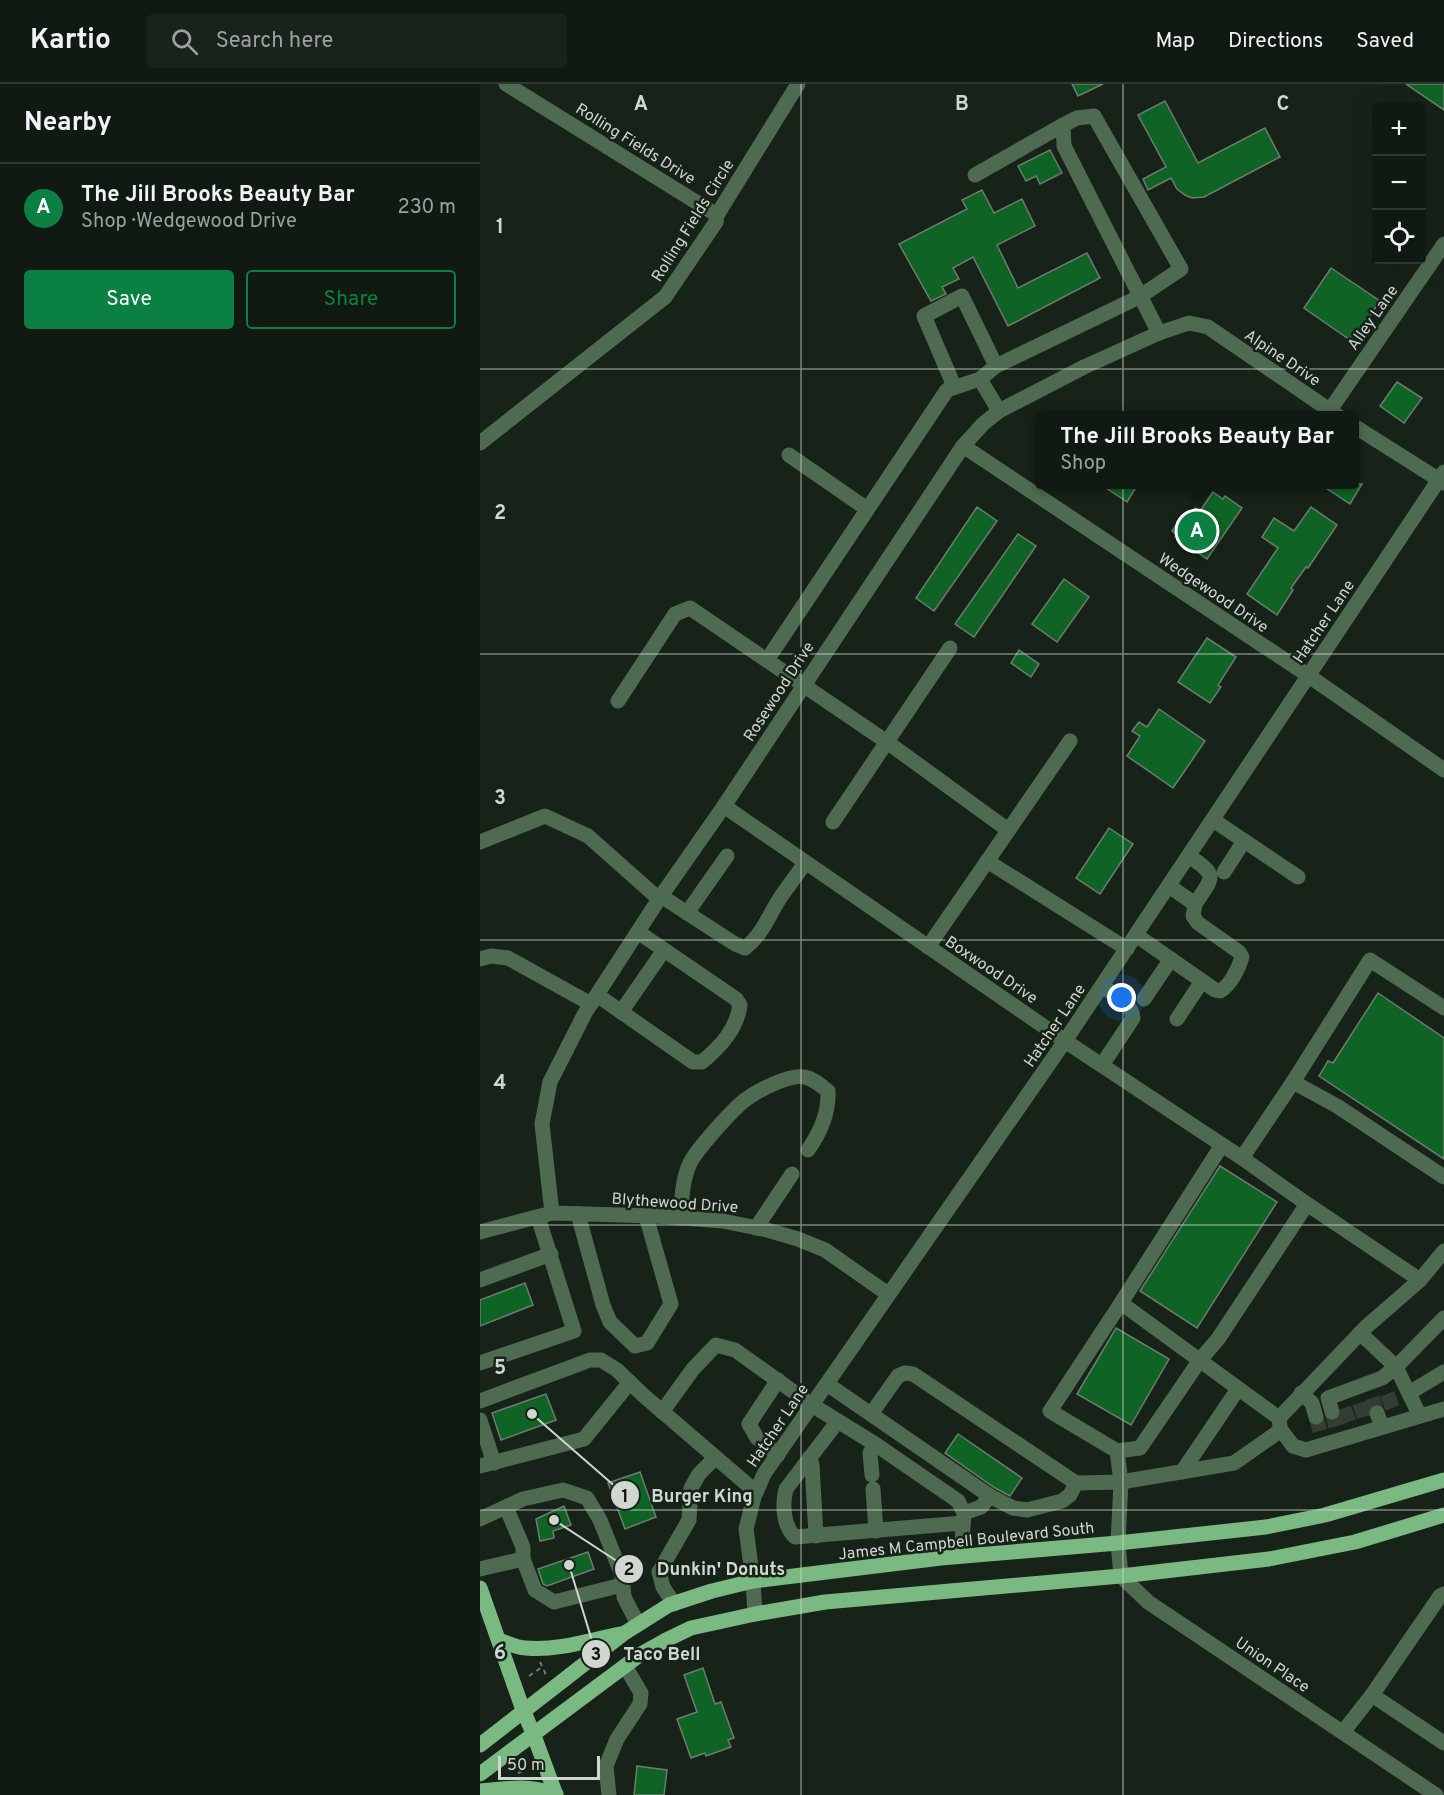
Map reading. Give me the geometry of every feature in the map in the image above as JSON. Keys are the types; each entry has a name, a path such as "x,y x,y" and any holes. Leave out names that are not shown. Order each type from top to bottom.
{"main road":[{"name":"James M Campbell Boulevard South","path":"480,1745 638,1624 674,1604 712,1591 753,1581 961,1556 1118,1543 1266,1527 1325,1515 1444,1480"},
{"path":"480,1774 625,1666 666,1640 691,1628 825,1602 1121,1576 1269,1559 1344,1544 1444,1515"},
{"path":"480,1588 523,1710 556,1794"},
{"path":"499,1640 524,1648 536,1648 623,1634"},
{"path":"480,1791 532,1787 556,1794"}],"street":[{"name":"Rolling Fields Drive","path":"506,84 717,214"},
{"name":"Rolling Fields Circle","path":"480,443 665,297 716,222 717,214 798,84"},
{"path":"767,660 946,390 980,379 996,366 1139,297 1181,269 1094,116 1077,118 975,175"},
{"path":"1063,125 1064,146 1159,333"},
{"name":"Alley Lane","path":"1335,411 1444,244"},
{"path":"954,386 924,316 942,305 962,296 996,366"},
{"name":"Rosewood Drive","path":"480,1363 574,1331 551,1254 545,1215 542,1124 550,1082 594,1000 660,898 724,806 963,446 999,411 1084,368 1159,333 1189,323 1208,327"},
{"name":"Alpine Drive","path":"1208,327 1331,411"},
{"path":"980,379 999,411"},
{"path":"1359,429 1442,478"},
{"name":"Wedgewood Drive","path":"963,446 1308,676 1444,770"},
{"path":"789,455 867,509"},
{"name":"Hatcher Lane","path":"755,1614 746,1529 756,1492 765,1474 1065,1041 1442,478"},
{"path":"618,701 675,614 690,608 887,742 1008,830"},
{"path":"833,822 950,648"},
{"path":"928,947 1070,741"},
{"name":"Boxwood Drive","path":"724,806 1065,1041 1420,1280"},
{"path":"480,842 545,816 588,836 660,898 745,948 752,943 765,925 805,863"},
{"path":"1213,820 1298,877"},
{"path":"1224,872 1244,841"},
{"path":"687,913 727,856"},
{"path":"1136,935 1215,990 1220,991 1224,988 1242,957 1239,952 1198,923 1193,916 1195,904 1210,882 1211,875 1208,869 1189,856"},
{"path":"987,861 1127,949"},
{"path":"1169,886 1195,904"},
{"path":"480,959 491,956 508,958 621,1012 693,1062 702,1062 720,1047 739,1016 740,1005 735,999 638,932"},
{"path":"621,1012 664,950"},
{"path":"1144,999 1171,959"},
{"path":"1242,1158 1370,960 1444,1008"},
{"path":"1177,1019 1202,981"},
{"path":"1102,986 1131,1007 1133,1018 1102,1065"},
{"path":"681,1218 683,1185 689,1165 697,1150 745,1100 782,1080 804,1077 828,1091 829,1105 817,1137 808,1150"},
{"path":"1293,1082 1337,1106 1444,1177"},
{"path":"1222,1145 1050,1411 1117,1451 1140,1448 1200,1360 1218,1339 1306,1204"},
{"path":"756,1228 792,1174"},
{"path":"578,1214 603,1305 610,1322 636,1346 646,1343 671,1304 646,1216"},
{"name":"Blythewood Drive","path":"480,1232 545,1215 646,1216 723,1221 798,1239 825,1250 888,1294"},
{"path":"1121,1303 1238,1389 1280,1424 1293,1446 1306,1450 1315,1418 1360,1333 1420,1280 1444,1251"},
{"path":"480,1280 551,1254"},
{"path":"1374,1409 1382,1378 1396,1367 1444,1318"},
{"path":"1360,1333 1396,1367 1420,1416"},
{"path":"662,1412 693,1369 716,1345 735,1350 812,1405 875,1444 958,1501 964,1518 961,1556"},
{"path":"480,1401 590,1360 601,1360 617,1370 662,1412 756,1492"},
{"path":"1410,1393 1444,1372"},
{"path":"871,1414 898,1376 905,1373 913,1374 1076,1483 1121,1482 1234,1463 1280,1424 1315,1418 1340,1417 1374,1409 1420,1416 1444,1409"},
{"path":"1382,1378 1387,1394"},
{"path":"778,1380 749,1425 757,1438 778,1455"},
{"path":"480,1420 487,1464 584,1438 594,1429 630,1382"},
{"path":"827,1384 990,1496 1013,1508 1027,1510 1062,1501 1070,1495 1076,1483"},
{"path":"1182,1472 1238,1389"},
{"path":"1315,1418 1340,1417 1374,1409"},
{"path":"838,1421 786,1489 786,1526 795,1537 876,1531 964,1518 981,1507 990,1496"},
{"path":"875,1444 870,1453 876,1531"},
{"path":"1117,1451 1121,1482 1118,1543 1121,1576"},
{"path":"674,1604 663,1587 659,1572 688,1520 691,1488 699,1474 716,1458"},
{"path":"809,1458 812,1464 816,1536"},
{"path":"480,1519 523,1499 563,1490 587,1498 600,1520 622,1575 624,1597 638,1624"},
{"path":"506,1508 523,1547 523,1559 535,1590 554,1602 622,1585"},
{"path":"480,1569 523,1559"},
{"name":"Union Place","path":"1121,1576 1148,1602 1436,1795"},
{"path":"1343,1732 1372,1695 1440,1596 1444,1594"},
{"path":"609,1795 606,1766 617,1739 640,1704 641,1693 625,1666"},
{"path":"1372,1695 1444,1743"}],"path":[{"path":"540,1660 546,1675"},
{"path":"529,1676 543,1667"},
{"path":"513,1775 525,1770"}],"building":[{"path":"1072,84 1103,84 1078,96"},
{"path":"1406,84 1444,84 1444,110"},
{"path":"1165,101 1198,163 1265,128 1280,157 1204,197 1192,198 1185,195 1177,189 1171,178 1148,190 1143,179 1166,167 1138,115"},
{"path":"1050,150 1062,173 1040,184 1036,176 1026,181 1018,166"},
{"path":"982,190 994,213 1022,199 1035,226 997,245 1018,288 1087,253 1100,278 1008,326 973,257 953,268 959,279 942,287 946,294 931,301 899,244 967,209 962,200"},
{"path":"1331,268 1380,301 1353,342 1304,308"},
{"path":"1397,382 1422,398 1404,423 1380,406"},
{"path":"1108,489 1135,489 1127,502"},
{"path":"1328,489 1359,489 1350,504"},
{"path":"1213,492 1223,499 1225,496 1242,508 1207,559 1175,537 1172,531 1182,516 1187,520 1195,508 1200,511"},
{"path":"977,507 997,521 934,611 916,598"},
{"path":"1311,507 1337,525 1308,568 1306,567 1291,588 1293,590 1277,615 1247,594 1278,548 1262,537 1274,518 1294,531"},
{"path":"1018,534 1036,546 974,637 955,624"},
{"path":"1064,579 1089,597 1057,642 1032,624"},
{"path":"1207,638 1236,657 1218,685 1221,687 1210,703 1178,682"},
{"path":"1019,650 1039,664 1031,677 1011,663"},
{"path":"1159,709 1205,741 1173,788 1127,756 1140,736 1132,731 1139,722 1147,727"},
{"path":"1109,828 1133,844 1100,894 1076,878"},
{"path":"1378,993 1444,1038 1444,1159 1319,1076 1328,1061 1333,1063"},
{"path":"1220,1166 1277,1202 1197,1328 1140,1291"},
{"path":"525,1283 533,1305 480,1326 480,1300"},
{"path":"1116,1328 1169,1359 1131,1425 1077,1394"},
{"path":"546,1394 556,1420 501,1440 492,1413"},
{"path":"958,1434 1022,1478 1010,1496 945,1453"},
{"path":"640,1472 656,1517 625,1529 608,1483"},
{"path":"564,1506 571,1525 553,1531 554,1538 540,1541 536,1519"},
{"path":"588,1552 594,1569 547,1586 543,1584 538,1569"},
{"path":"703,1668 715,1704 721,1702 734,1738 728,1740 731,1747 706,1756 705,1753 691,1758 677,1719 697,1712 684,1675"},
{"path":"637,1766 667,1770 664,1795 634,1795"}],"tunnel":[{"path":"1387,1394 1393,1409"},
{"path":"1372,1398 1377,1413"},
{"path":"1360,1403 1364,1417"},
{"path":"1344,1408 1349,1422"},
{"path":"1332,1412 1336,1427"},
{"path":"1316,1417 1320,1431"}],"place":[{"name":"The Jill Brooks Beauty Bar","path":"1197,531"},
{"name":"Burger King","path":"532,1414"},
{"name":"Dunkin' Donuts","path":"554,1520"},
{"name":"Taco Bell","path":"569,1565"}]}
